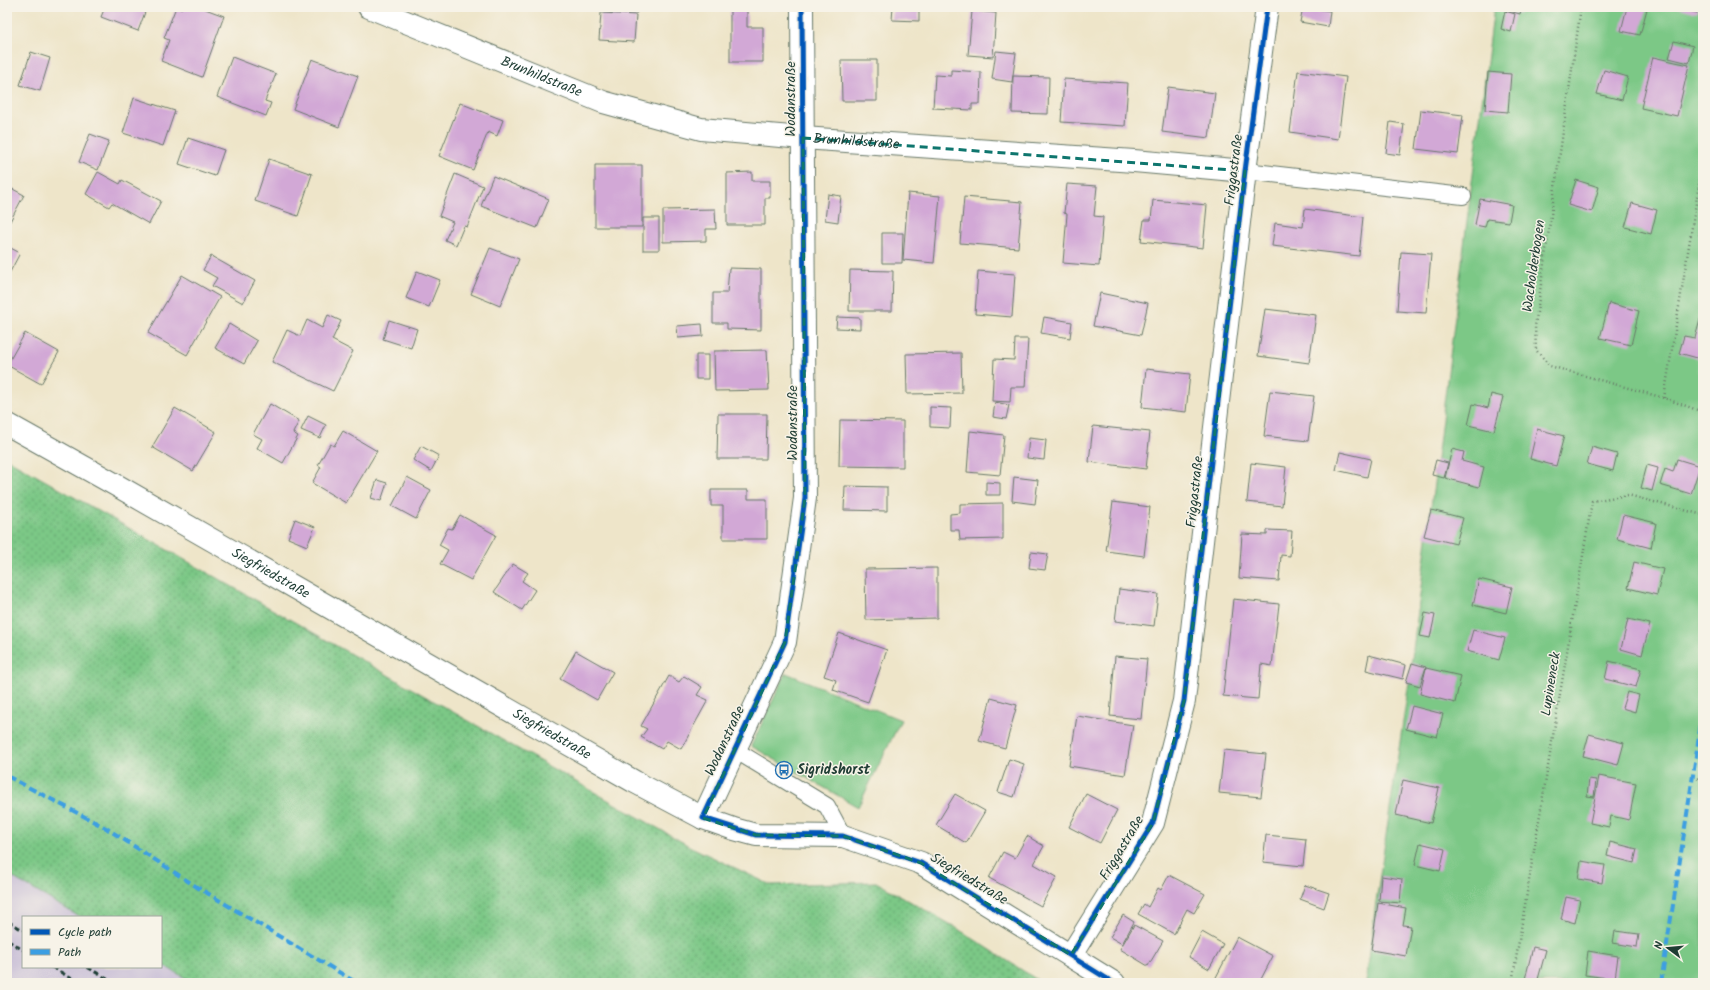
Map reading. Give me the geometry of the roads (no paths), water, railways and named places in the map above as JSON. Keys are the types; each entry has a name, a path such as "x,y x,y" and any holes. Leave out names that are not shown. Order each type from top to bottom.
{"street":[{"name":"Brunhildstraße","path":"369,7 604,102 701,129 803,138 1126,160 1245,171"},
{"name":"Wodanstraße","path":"702,818 785,642 806,498 802,7"},
{"name":"Friggastraße","path":"1071,954 1153,823 1184,701 1245,171 1267,7"},
{"name":"Siegfriedstraße","path":"7,424 628,778 702,818 756,835 843,836 921,863 1071,954 1114,983"}],"lane":[{"path":"1245,171 1463,196"},
{"path":"735,750 827,806 843,836"}],"railway":[{"path":"7,921 22,929"},
{"path":"7,940 22,949"},
{"path":"54,968 79,983"},
{"path":"89,968 114,983"}],"place":[{"name":"Sigridshorst","path":"784,770"}]}
